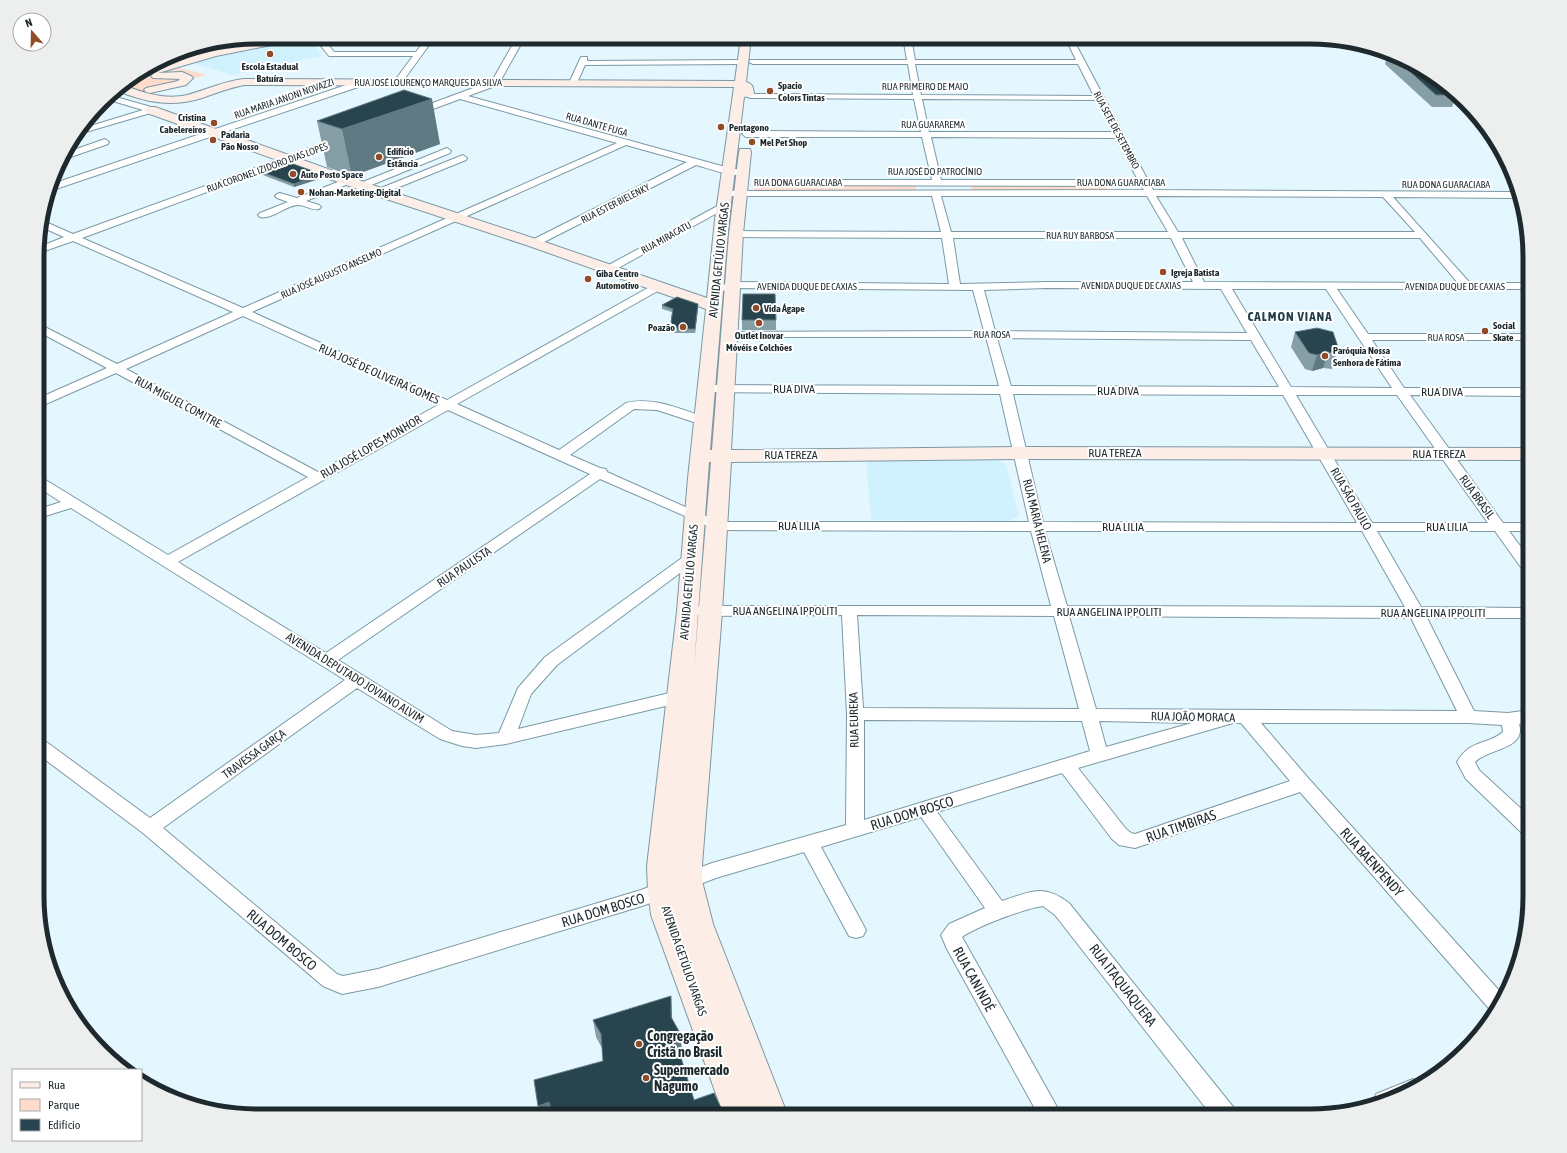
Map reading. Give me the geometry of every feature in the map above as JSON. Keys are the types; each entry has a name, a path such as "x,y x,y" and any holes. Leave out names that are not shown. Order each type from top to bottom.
{"main road":[{"path":"157,69 215,53 261,44"},
{"name":"AVENIDA GETÚLIO VARGAS","path":"738,1109 666,914 662,891 661,866 678,697 699,611 717,526 711,456 703,421 716,389 729,335 721,294 747,183 746,134 750,96 747,44"},
{"name":"AVENIDA GETÚLIO VARGAS","path":"753,44 749,62 740,84 726,188 716,389 711,456 695,515 691,558 699,611 704,697 688,881 698,924 768,1109"},
{"path":"126,89 165,87 182,83 187,78 186,76 176,74 142,78"},
{"name":"RUA JOSÉ LOURENÇO MARQUES DA SILVA","path":"124,90 149,99 184,99 230,84 244,82 740,84"},
{"path":"740,84 747,86 748,94 750,96"},
{"path":"123,91 137,101 150,107 149,110 379,192 534,243 684,295 721,294"},
{"path":"149,110 184,99"},
{"name":"RUA TEREZA","path":"711,456 1021,453 1523,454"}],"street":[{"path":"324,44 332,54 418,54"},
{"path":"397,83 426,44"},
{"path":"407,115 495,83 517,44"},
{"path":"908,44 917,97 937,182"},
{"name":"RUA SETE DE SETEMBRO","path":"1072,44 1144,183 1175,235 1200,285"},
{"path":"573,83 583,61 1082,62"},
{"name":"RUA MARIA JANONI NOVAZZI","path":"56,186 364,82"},
{"name":"RUA DANTE FUGA","path":"460,96 695,162 726,188"},
{"name":"RUA PRIMEIRO DE MAIO","path":"750,96 1100,98"},
{"path":"114,99 149,110"},
{"path":"86,130 149,110"},
{"name":"RUA GUARAREMA","path":"746,134 1119,135"},
{"name":"RUA CORONEL IZIDORO DIAS LOPES","path":"44,248 348,137"},
{"path":"71,154 105,142"},
{"name":"RUA JOSÉ AUGUSTO ANSELMO","path":"44,401 623,143"},
{"path":"263,215 447,151"},
{"path":"379,192 463,158"},
{"name":"RUA ESTER BIELENKY","path":"534,243 695,162"},
{"path":"58,182 63,184"},
{"path":"726,188 747,183"},
{"name":"RUA DONA GUARACIABA","path":"726,188 747,183 936,193 1514,195"},
{"name":"RUA JOSÉ DO PATROCÍNIO","path":"747,183 1144,183"},
{"name":"RUA MIRACATU","path":"609,269 726,188"},
{"path":"936,193 947,236 955,287"},
{"path":"1385,194 1467,286"},
{"path":"280,196 316,207"},
{"name":"RUA JOSÉ DE OLIVEIRA GOMES","path":"46,227 601,472 717,526"},
{"name":"RUA RUY BARBOSA","path":"736,234 947,236 1423,235"},
{"name":"AVENIDA DUQUE DE CAXIAS","path":"721,294 1046,285 1523,286"},
{"name":"RUA SÃO PAULO","path":"1224,285 1325,454 1417,614 1468,717"},
{"name":"RUA JOSÉ LOPES MONHOR","path":"167,562 659,286"},
{"name":"RUA BRASIL","path":"1330,286 1401,392 1523,560"},
{"name":"RUA MARIA HELENA","path":"978,287 1006,391 1037,527 1100,754"},
{"name":"RUA MIGUEL COMITRE","path":"44,330 317,477"},
{"name":"RUA ROSA","path":"729,335 990,334 1255,337"},
{"name":"RUA ROSA","path":"1364,337 1523,337"},
{"name":"RUA DIVA","path":"716,389 1523,392"},
{"path":"561,455 630,406 637,404 648,405 703,421"},
{"name":"RUA PAULISTA","path":"327,660 601,472"},
{"name":"AVENIDA DEPUTADO JOVIANO ALVIM","path":"44,485 446,735 465,741 483,743 678,697 704,697"},
{"path":"44,512 71,503"},
{"name":"RUA LILIA","path":"717,526 1523,528"},
{"path":"506,738 524,692 551,661 691,558"},
{"name":"RUA ANGELINA IPPOLITI","path":"699,611 849,610 1417,614 1523,613"},
{"name":"RUA EUREKA","path":"849,610 855,714 855,830"},
{"name":"TRAVESSA GARÇA","path":"150,828 358,679"},
{"name":"RUA JOÃO MORACA","path":"855,714 1468,717 1508,719 1523,717"},
{"name":"RUA DOM BOSCO","path":"44,750 150,828 330,980 342,985 378,978 662,891 712,871 855,830 1100,754 1239,717"},
{"name":"RUA BAENPENDY","path":"1239,717 1303,784 1495,1000"},
{"path":"1508,719 1513,732 1511,735 1502,741 1472,752 1466,762 1472,774 1523,822"},
{"name":"RUA TIMBIRAS","path":"1066,765 1119,834 1126,840 1135,841 1303,784"},
{"path":"925,808 998,911"},
{"path":"808,843 856,930"},
{"name":"RUA ITAQUAQUERA","path":"998,911 1035,899 1043,898 1052,901 1062,908 1220,1109"},
{"name":"RUA CANINDÉ","path":"998,911 956,930 951,935 954,943 1047,1109"}],"shaded area":[{"name":"Escola Estadual Batuíra","path":"266,44 314,44 322,56 232,75 190,62"},
{"path":"994,459 1006,464 1019,516 1009,521 871,520 866,460"}],"green space":[{"path":"180,68 207,75 137,93 123,91 144,77"},
{"path":"755,185 916,186 916,190 754,190"},
{"path":"971,186 1107,186 1108,191 972,190"}],"building":[{"path":"1403,66 1428,80 1448,95 1436,95"},
{"path":"404,90 432,99 342,129 317,121"},
{"name":"Auto Posto Space","path":"285,161 321,174 294,184 259,171"},
{"path":"743,294 775,294 776,320 742,320"},
{"path":"677,297 698,304 695,329 670,329 673,309 662,305"},
{"path":"1317,328 1333,332 1338,347 1335,347 1336,354 1328,352 1317,355 1309,353 1295,332"},
{"path":"671,996 671,1017 680,1033 674,1035 694,1100 714,1093 722,1109 551,1109 549,1102 538,1106 534,1080 603,1061 601,1034 593,1020"}],"place":[{"name":"Escola Estadual Batuíra","path":"270,54"},
{"name":"Spacio Colors Tintas","path":"770,91"},
{"name":"Cristina Cabelereiros","path":"214,123"},
{"name":"Pentagono","path":"721,127"},
{"name":"Padaria Pão Nosso","path":"213,140"},
{"name":"Mel Pet Shop","path":"752,142"},
{"name":"Edifício Estância","path":"379,157"},
{"name":"Auto Posto Space","path":"293,174"},
{"name":"Nohan-Marketing-Digital","path":"301,192"},
{"name":"Igreja Batista","path":"1163,272"},
{"name":"Giba Centro Automotivo","path":"588,279"},
{"name":"Vida Ágape","path":"756,308"},
{"name":"Outlet Inovar Móvéis e Colchões","path":"759,323"},
{"name":"Poazão","path":"683,327"},
{"name":"Social Skate","path":"1485,331"},
{"name":"Paróquia Nossa Senhora de Fátima","path":"1325,356"},
{"name":"Congregação Cristã no Brasil","path":"639,1044"},
{"name":"Supermercado Nagumo","path":"646,1078"}],"district":[{"name":"CALMON VIANA","path":"1290,316"}]}
